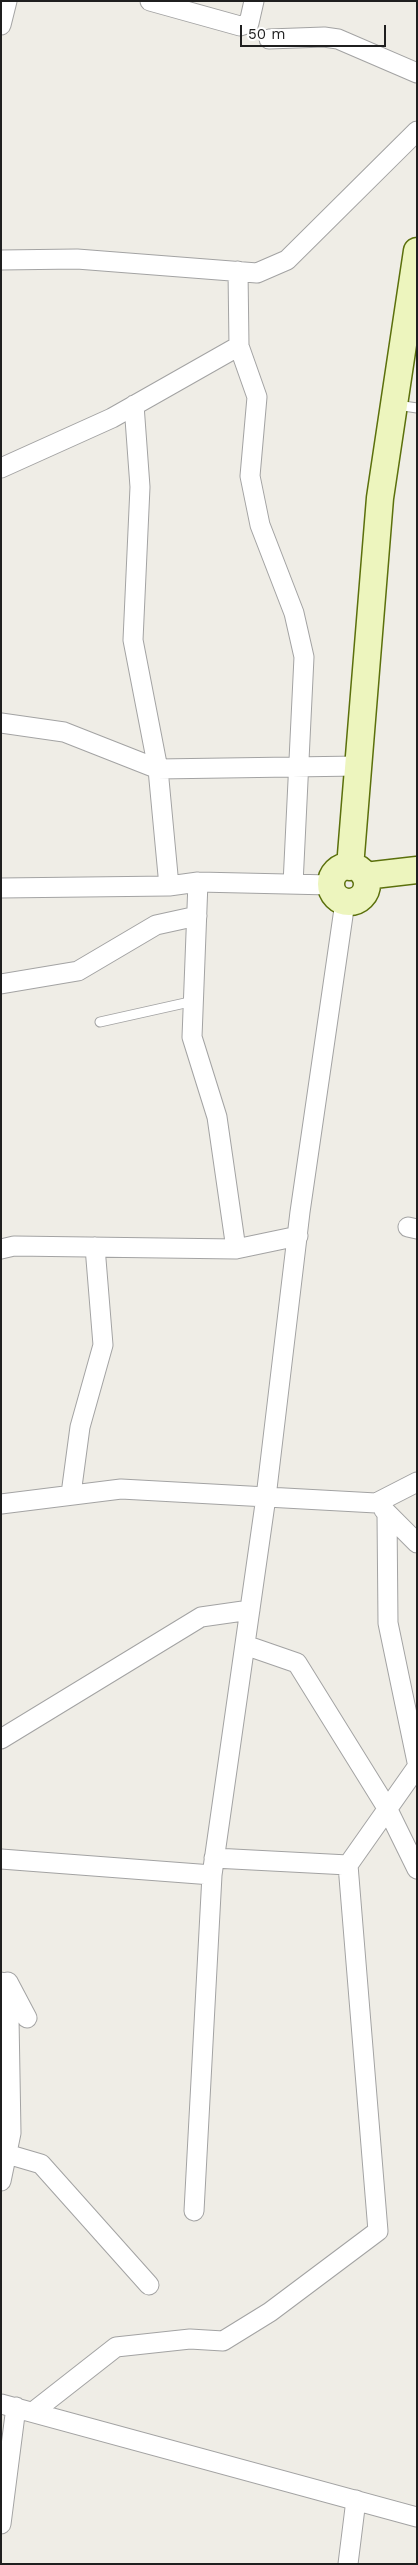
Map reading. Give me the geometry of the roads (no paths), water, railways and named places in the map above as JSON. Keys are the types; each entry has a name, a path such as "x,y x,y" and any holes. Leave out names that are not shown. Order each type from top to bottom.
{"street":[{"path":"1,25 7,1"},
{"path":"150,1 240,26 249,23 254,1"},
{"path":"270,39 324,37 338,40 417,73"},
{"path":"1,260 77,259 257,273 286,260 417,131"},
{"path":"1,888 169,886 198,882 293,884 357,900 365,892 357,871 358,766 380,498 405,406 417,251"},
{"path":"238,271 239,346 257,397 250,476 260,525 294,613 304,656 293,884"},
{"path":"1,468 112,418 239,346"},
{"path":"134,405 140,487 133,640 158,769 169,886"},
{"path":"1,723 64,732 158,769 358,766"},
{"path":"357,871 417,870"},
{"path":"198,882 192,1037 217,1117 236,1249"},
{"path":"194,2211 213,1866 266,1497 338,894"},
{"path":"1,984 78,971 156,925 197,916"},
{"path":"1,1248 14,1246 236,1249 298,1236"},
{"path":"71,1494 80,1427 103,1345 95,1247"},
{"path":"417,1482 394,1495 382,1509 388,1623 417,1762"},
{"path":"1,1504 121,1489 266,1497 382,1509 417,1543"},
{"path":"394,1495 417,1499"},
{"path":"1,1739 201,1617 250,1610"},
{"path":"245,1645 297,1663 387,1808 417,1869"},
{"path":"1,2524 6,2454 17,2408 116,2347 190,2339 223,2341 270,2312 378,2231 348,1865 417,1767"},
{"path":"1,1859 213,1866 348,1865"},
{"path":"1,1969 27,2018"},
{"path":"1,1982 9,2018 7,2154 1,2181"},
{"path":"7,2154 40,2164 149,2285"},
{"path":"17,2408 417,2517"},
{"path":"348,2564 364,2503"}],"lane":[{"path":"100,1022 194,1000"}]}
